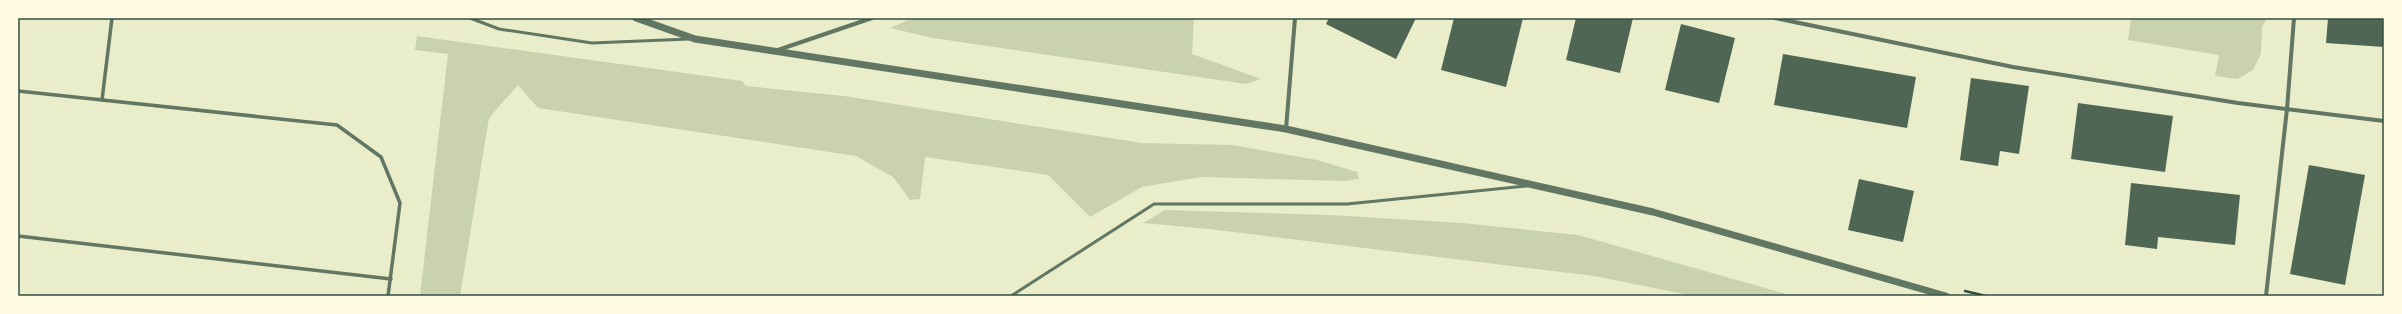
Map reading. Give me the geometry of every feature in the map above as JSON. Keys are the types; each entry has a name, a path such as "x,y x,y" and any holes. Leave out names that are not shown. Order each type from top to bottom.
{"street":[{"path":"102,100 112,18"},
{"path":"636,18 695,39 1286,129 1653,212 1946,296"},
{"path":"775,51 872,18"},
{"path":"1286,129 1295,18"},
{"path":"1775,18 2013,67 2238,103 2384,121"},
{"path":"2266,296 2294,18"},
{"path":"18,91 337,125 380,157 400,203 388,296"},
{"path":"18,236 391,279"}],"lane":[{"path":"470,18 499,29 592,43 695,39"},
{"path":"1011,296 1154,204 1347,204 1537,185"}],"green space":[{"path":"913,18 1194,18 1192,54 1261,79 1246,84 933,38 890,28"},
{"path":"2131,18 2267,18 2262,27 2261,53 2253,70 2238,79 2215,76 2219,55 2128,40"},
{"path":"417,36 742,81 746,86 844,96 1142,143 1232,145 1317,160 1357,172 1359,179 1345,181 1201,177 1142,187 1090,217 1048,175 925,157 920,199 910,200 893,177 856,156 538,108 518,85 489,118 460,296 420,296 448,54 415,50"},
{"path":"1165,210 1330,215 1462,223 1578,235 1793,296 1694,296 1594,276 1209,229 1143,223"}],"building":[{"path":"1329,18 1416,18 1396,59 1326,24"},
{"path":"1454,18 1523,18 1506,87 1441,70"},
{"path":"1576,18 1633,18 1620,73 1566,60"},
{"path":"2328,18 2384,18 2384,47 2326,43"},
{"path":"1681,24 1735,38 1719,103 1665,90"},
{"path":"1783,54 1916,77 1907,128 1774,105"},
{"path":"1971,78 2029,86 2019,154 2000,151 1998,166 1960,160"},
{"path":"2078,103 2173,116 2165,172 2071,159"},
{"path":"2309,165 2365,175 2345,285 2290,274"},
{"path":"1859,179 1914,191 1903,242 1848,230"},
{"path":"2131,183 2240,195 2235,245 2158,237 2157,249 2125,245"}]}
